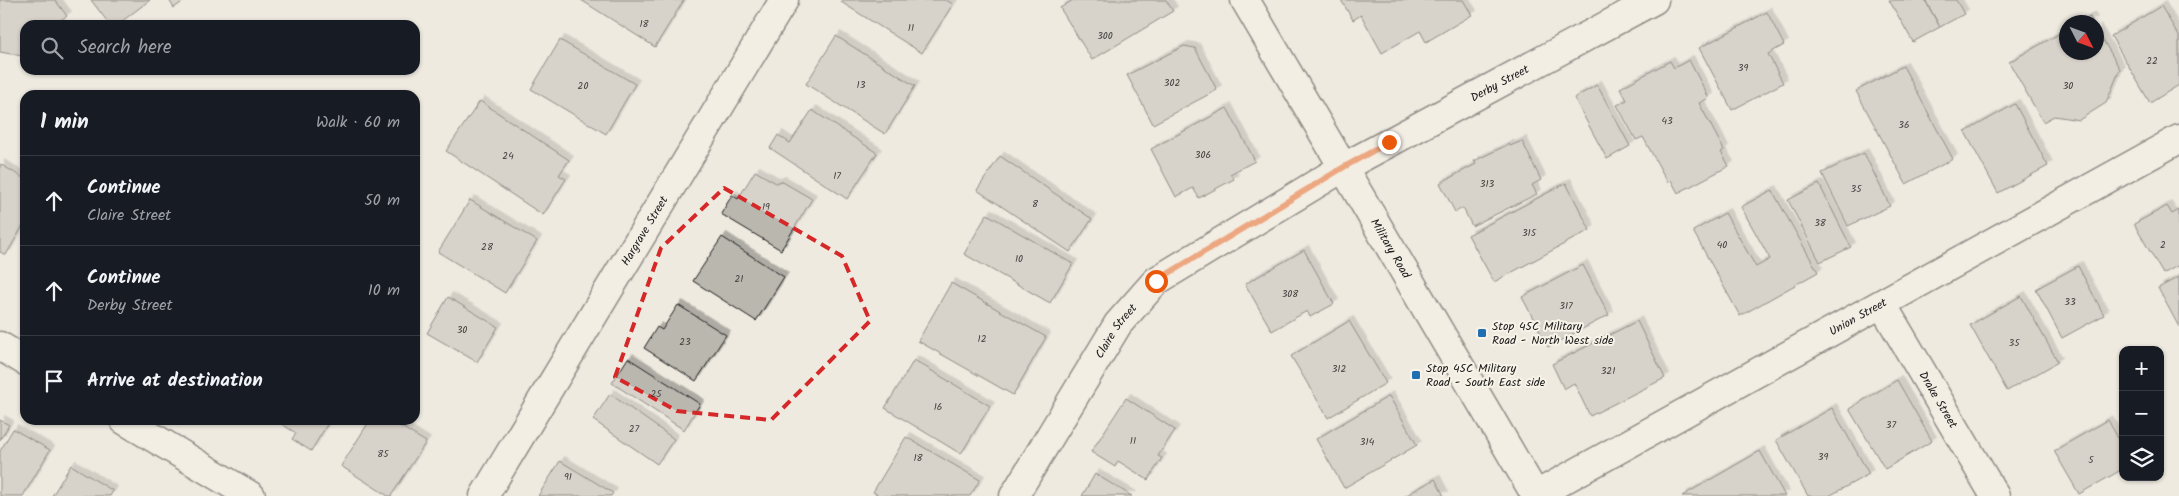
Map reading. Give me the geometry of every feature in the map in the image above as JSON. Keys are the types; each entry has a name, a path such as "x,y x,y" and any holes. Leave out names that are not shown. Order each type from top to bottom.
{"street":[{"name":"Hargrave Street","path":"484,496 503,461 784,0"},
{"name":"Military Road","path":"1245,0 1536,495"},
{"name":"Derby Street","path":"1344,167 1654,0"},
{"name":"Union Street","path":"1536,495 2179,139"},
{"name":"Claire Street","path":"1014,496 1118,324 1156,281 1344,167"},
{"name":"Drake Street","path":"1882,304 1995,496"},
{"path":"0,346 20,358"},
{"path":"132,425 251,496"},
{"name":"Hargrave Street","path":"468,496 503,461"}],"highlighted area":[{"path":"724,188 842,256 870,321 771,420 677,411 615,377 661,248"}],"building":[{"path":"0,0 55,0 67,16 61,20 20,20 20,56 0,52"},
{"path":"91,0 150,0 124,20 106,20"},
{"path":"169,0 185,0 174,8"},
{"path":"581,0 684,0 655,47"},
{"path":"842,0 946,0 953,4 922,53 841,2"},
{"path":"1073,0 1166,0 1173,11 1092,60 1060,8"},
{"path":"1341,0 1463,0 1472,15 1426,42 1420,31 1382,53 1361,15 1353,20"},
{"path":"1889,0 1925,0 1940,27 1913,42"},
{"path":"1925,0 1956,0 1964,14 1940,27"},
{"path":"2161,6 2179,36 2179,85 2150,103 2111,36"},
{"path":"1767,12 1784,45 1768,54 1783,83 1732,110 1699,48"},
{"path":"2059,34 2059,60 2104,60 2104,42 2120,69 2106,103 2079,120 2054,116 2043,122 2009,62"},
{"path":"836,36 915,86 885,134 806,84"},
{"path":"560,40 635,84 606,134 531,89"},
{"path":"1184,46 1195,48 1217,90 1153,124 1127,75"},
{"path":"1689,60 1709,98 1699,103 1724,150 1721,152 1729,166 1678,193 1671,180 1668,183 1643,137 1636,140 1617,105 1627,100 1620,88 1670,61 1674,68"},
{"path":"1903,66 1953,159 1906,184 1856,91"},
{"path":"1597,85 1630,146 1607,159 1574,98"},
{"path":"480,101 569,160 559,175 566,179 543,215 446,151"},
{"path":"2015,104 2048,166 1998,193 1965,132"},
{"path":"1227,108 1255,161 1230,174 1234,179 1199,198 1193,188 1176,197 1151,149"},
{"path":"812,110 877,153 847,199 770,148 778,135 790,143"},
{"path":"1522,141 1541,180 1532,185 1537,194 1472,226 1463,208 1455,212 1440,183 1476,164 1474,161 1509,144 1510,146"},
{"path":"1864,153 1890,206 1848,226 1822,173"},
{"path":"1000,156 1092,219 1070,252 977,190"},
{"path":"0,164 20,176 20,231 6,255 0,252"},
{"path":"755,171 776,183 781,181 812,199 781,250 721,214 732,195 738,199"},
{"path":"1566,183 1590,230 1494,282 1468,235"},
{"path":"1819,184 1851,247 1820,262 1788,200"},
{"path":"1772,190 1818,272 1740,316 1693,231 1725,213 1756,267 1770,259 1741,207"},
{"path":"470,200 537,241 505,293 438,252"},
{"path":"2167,206 2172,214 2179,210 2179,265 2163,274 2134,224"},
{"path":"987,214 1073,264 1050,303 964,254"},
{"path":"722,237 784,277 756,321 693,281"},
{"path":"1304,250 1334,304 1310,317 1307,311 1272,331 1245,284"},
{"path":"1583,265 1609,315 1548,347 1522,297"},
{"path":"2078,266 2104,315 2062,338 2036,289"},
{"path":"2179,277 2179,327 2158,288"},
{"path":"951,283 1046,337 1013,395 918,341"},
{"path":"2021,296 2058,362 2007,391 1970,325"},
{"path":"448,297 498,327 477,362 427,333"},
{"path":"678,305 726,335 696,381 644,348 657,327 662,330"},
{"path":"1349,321 1386,383 1328,418 1291,356"},
{"path":"1637,321 1665,378 1590,416 1574,383 1564,389 1552,364"},
{"path":"628,358 700,404 684,430 612,383"},
{"path":"914,360 990,406 961,454 885,408"},
{"path":"1897,380 1932,441 1885,469 1849,409"},
{"path":"610,394 674,439 657,464 593,420"},
{"path":"1389,396 1417,445 1344,488 1316,439"},
{"path":"1126,398 1175,430 1158,456 1162,458 1148,480 1118,461 1115,467 1091,452"},
{"path":"1832,408 1869,474 1829,496 1808,496 1776,440"},
{"path":"0,420 9,425 0,440"},
{"path":"2108,420 2119,440 2119,471 2079,494 2054,451"},
{"path":"283,425 327,425 311,451 292,439 296,433"},
{"path":"367,425 398,425 426,442 391,496 388,496 341,466"},
{"path":"13,429 50,450 23,496 0,496 0,451"},
{"path":"906,437 980,480 970,496 880,496 873,492"},
{"path":"1760,451 1785,496 1682,496"},
{"path":"560,461 613,493 611,496 538,496"},
{"path":"71,465 113,491 110,496 52,496"},
{"path":"1095,474 1132,496 1082,496"},
{"path":"1435,479 1444,496 1405,496"}],"place":[{"name":"Stop 45C Military Road - North West side","path":"1482,333"},
{"name":"Stop 45C Military Road - South East side","path":"1416,375"}],"route":[{"path":"1156,281 1344,167 1389,142"}]}
